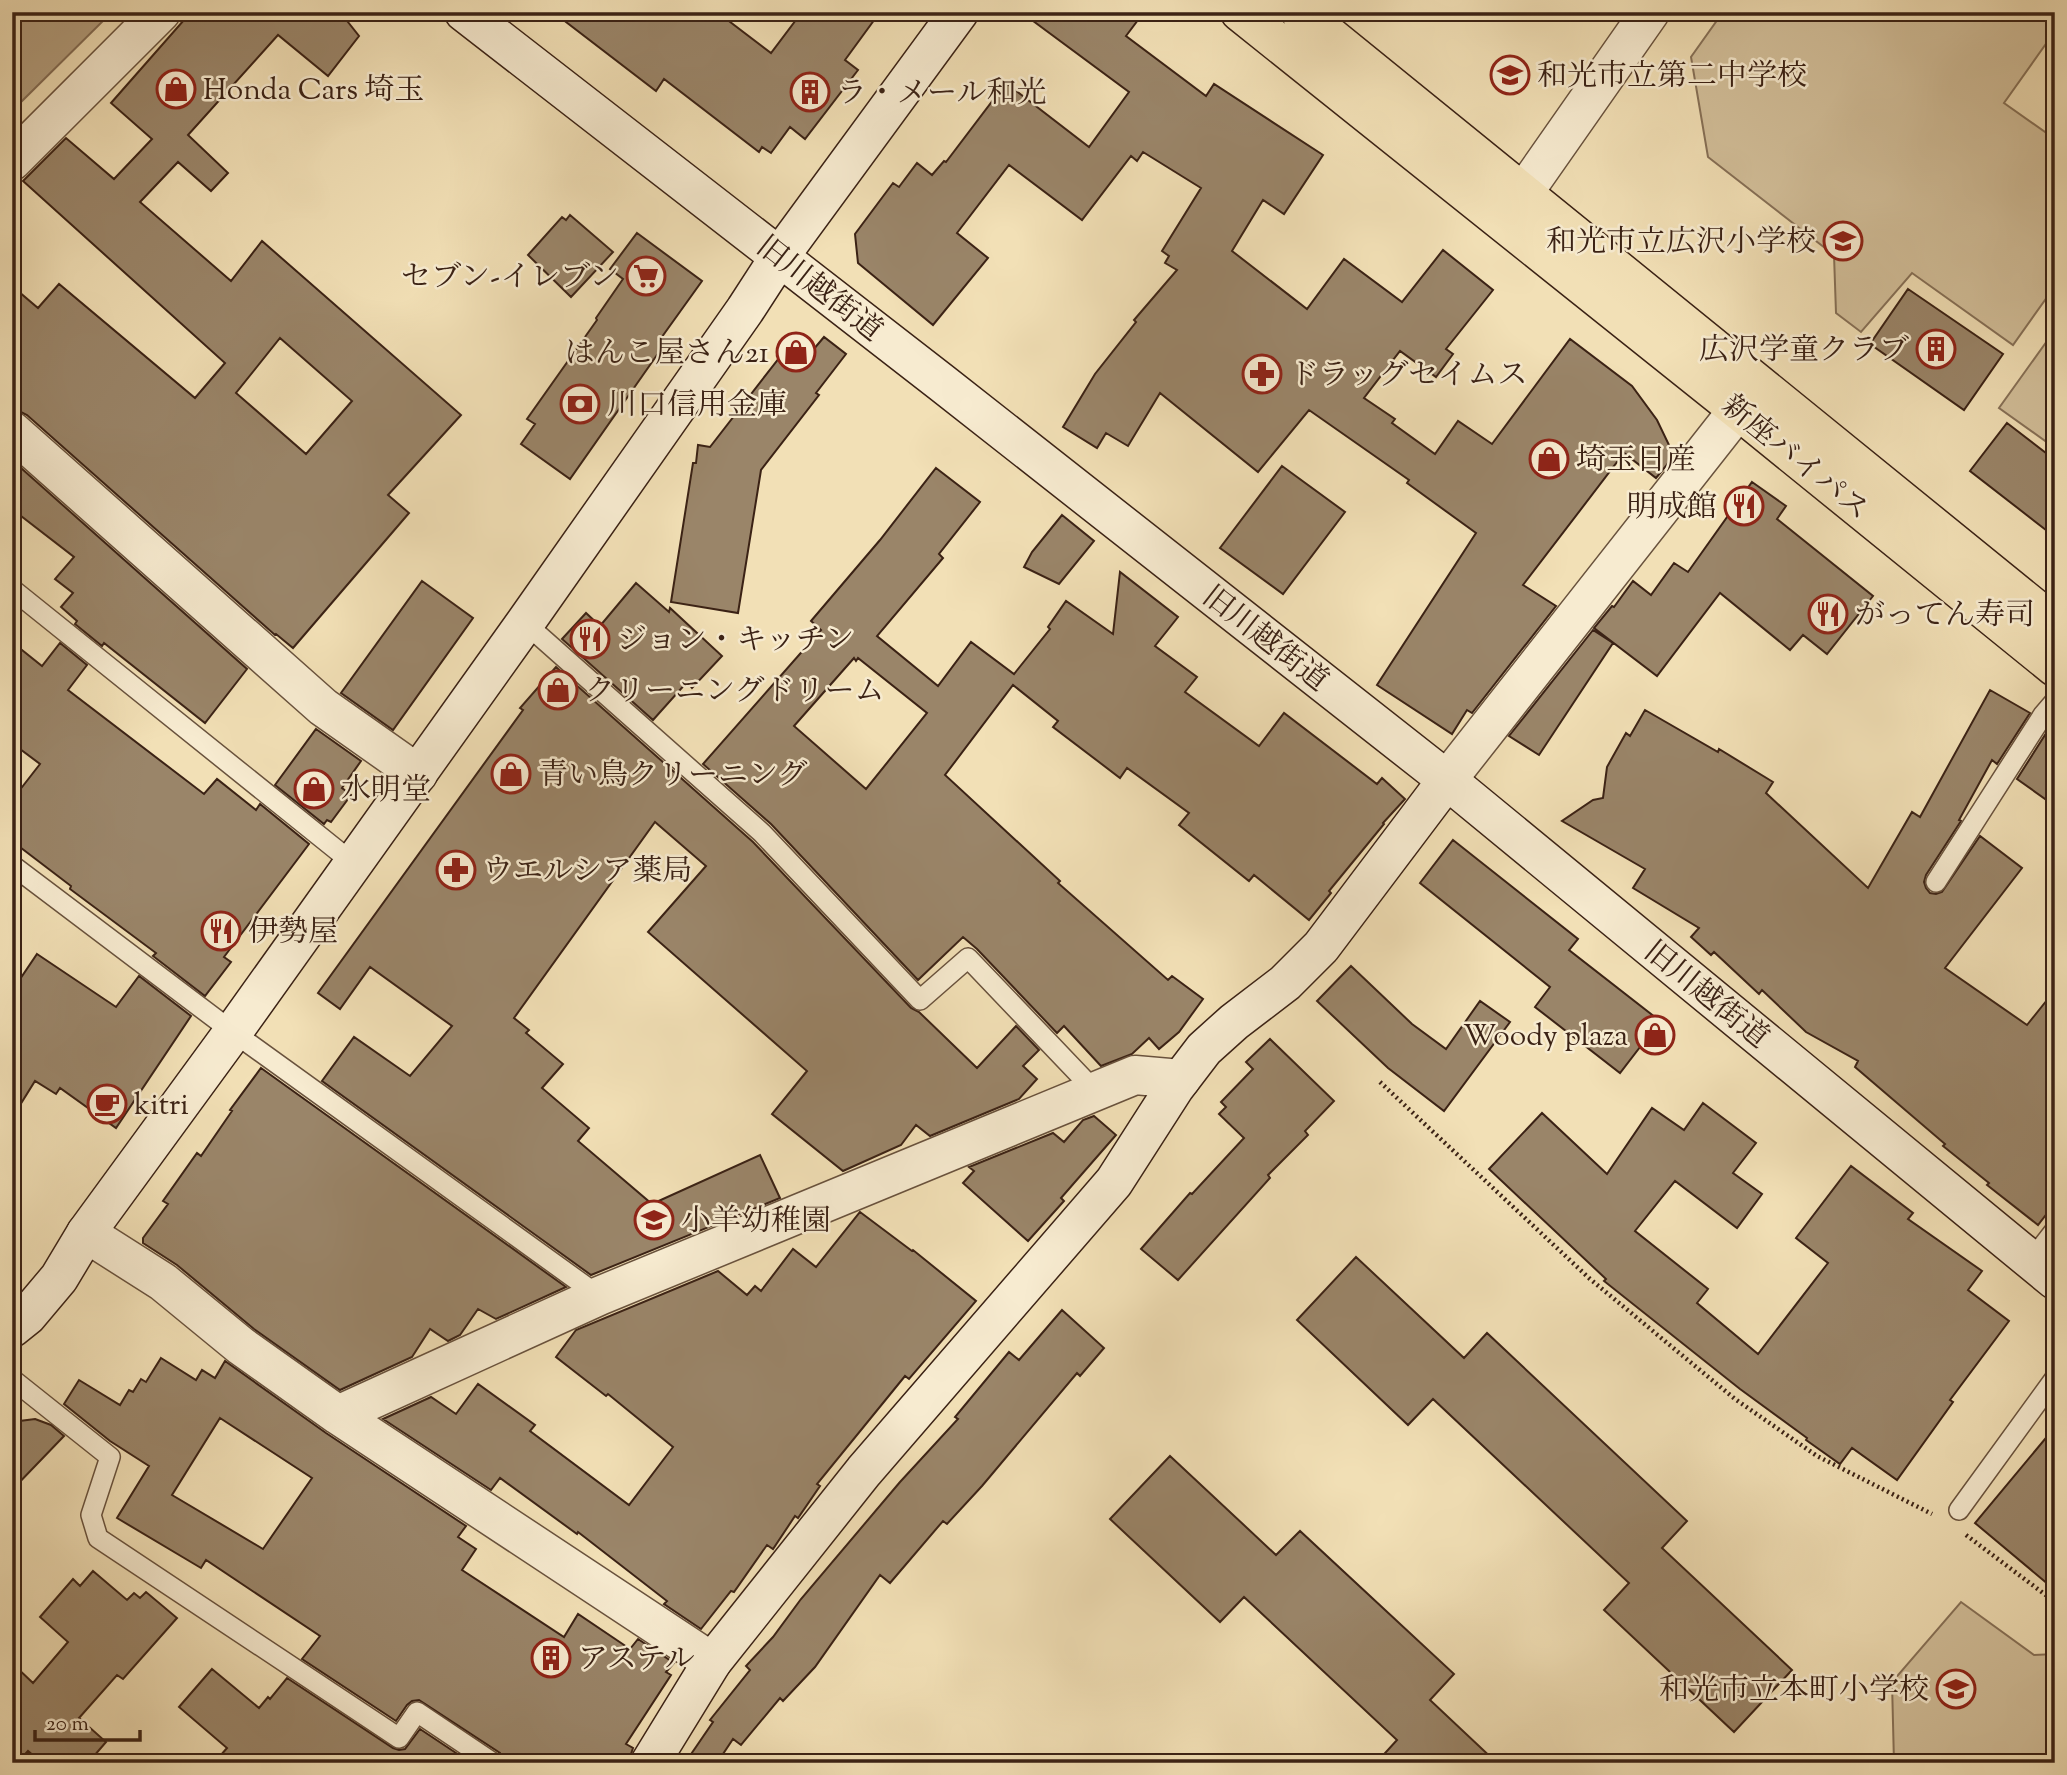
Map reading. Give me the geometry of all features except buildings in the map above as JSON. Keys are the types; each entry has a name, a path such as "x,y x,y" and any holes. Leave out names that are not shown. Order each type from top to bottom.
{"highway":[{"name":"新座バイパス","path":"1240,12 2055,667"},
{"name":"新座バイパス","path":"1300,12 2055,625"}],"street":[{"path":"12,161 161,12"},
{"name":"旧川越街道","path":"464,12 780,256 1447,780 2043,1271"},
{"path":"12,1328 59,1278 86,1233 418,774 745,310 780,256 959,12"},
{"path":"1524,192 1650,12"},
{"path":"650,1763 712,1662 864,1471 1114,1182 1181,1079 1204,1049 1285,983 1321,947 1447,780 1738,410"},
{"path":"12,431 323,707 418,774"},
{"path":"338,1415 599,1296 1135,1075 1181,1079"},
{"path":"86,1233 163,1282 241,1346 338,1415 712,1662"}],"lane":[{"path":"12,589 353,863"},
{"path":"525,623 762,833 920,1000 968,958 1095,1091"},
{"path":"1936,883 2043,715 2055,701"},
{"path":"12,865 233,1032 599,1296"},
{"path":"2043,1271 2055,1230"},
{"path":"1959,1510 2055,1378"},
{"path":"12,1379 110,1457 91,1515 98,1538 399,1738 417,1712 493,1763"}],"path":[{"path":"1380,1082 1590,1279 1735,1399 1817,1456 1938,1517"},
{"path":"1961,1531 2055,1602"}],"shaded area":[{"path":"19,12 111,13 18,105 12,99 12,19"},
{"path":"1723,12 2055,12 2055,31 2004,103 2055,139 2055,286 2013,345 1912,273 1861,332 1836,313 1834,255 1708,157 1691,57"},
{"path":"2047,341 2055,346 2055,448 1999,408"},
{"path":"1961,1602 2034,1655 2055,1654 2055,1763 1894,1763 1892,1682"}],"place":[{"name":"和光市立第二中学校","path":"1510,75"},
{"name":"Honda Cars 埼玉","path":"176,89"},
{"name":"ラ・メール和光","path":"810,92"},
{"name":"和光市立広沢小学校","path":"1843,241"},
{"name":"セブン-イレブン","path":"646,276"},
{"name":"広沢学童クラブ","path":"1936,349"},
{"name":"はんこ屋さん21","path":"796,352"},
{"name":"ドラッグセイムス","path":"1262,374"},
{"name":"川口信用金庫","path":"580,404"},
{"name":"埼玉日産","path":"1549,459"},
{"name":"明成館","path":"1744,506"},
{"name":"がってん寿司","path":"1828,614"},
{"name":"ジョン・キッチン","path":"590,639"},
{"name":"クリーニングドリーム","path":"558,690"},
{"name":"青い鳥クリーニング","path":"511,774"},
{"name":"水明堂","path":"314,789"},
{"name":"ウエルシア薬局","path":"456,870"},
{"name":"伊勢屋","path":"221,931"},
{"name":"Woody plaza","path":"1655,1035"},
{"name":"kitri","path":"107,1104"},
{"name":"小羊幼稚園","path":"654,1220"},
{"name":"アステル","path":"551,1658"},
{"name":"和光市立本町小学校","path":"1956,1689"}]}
